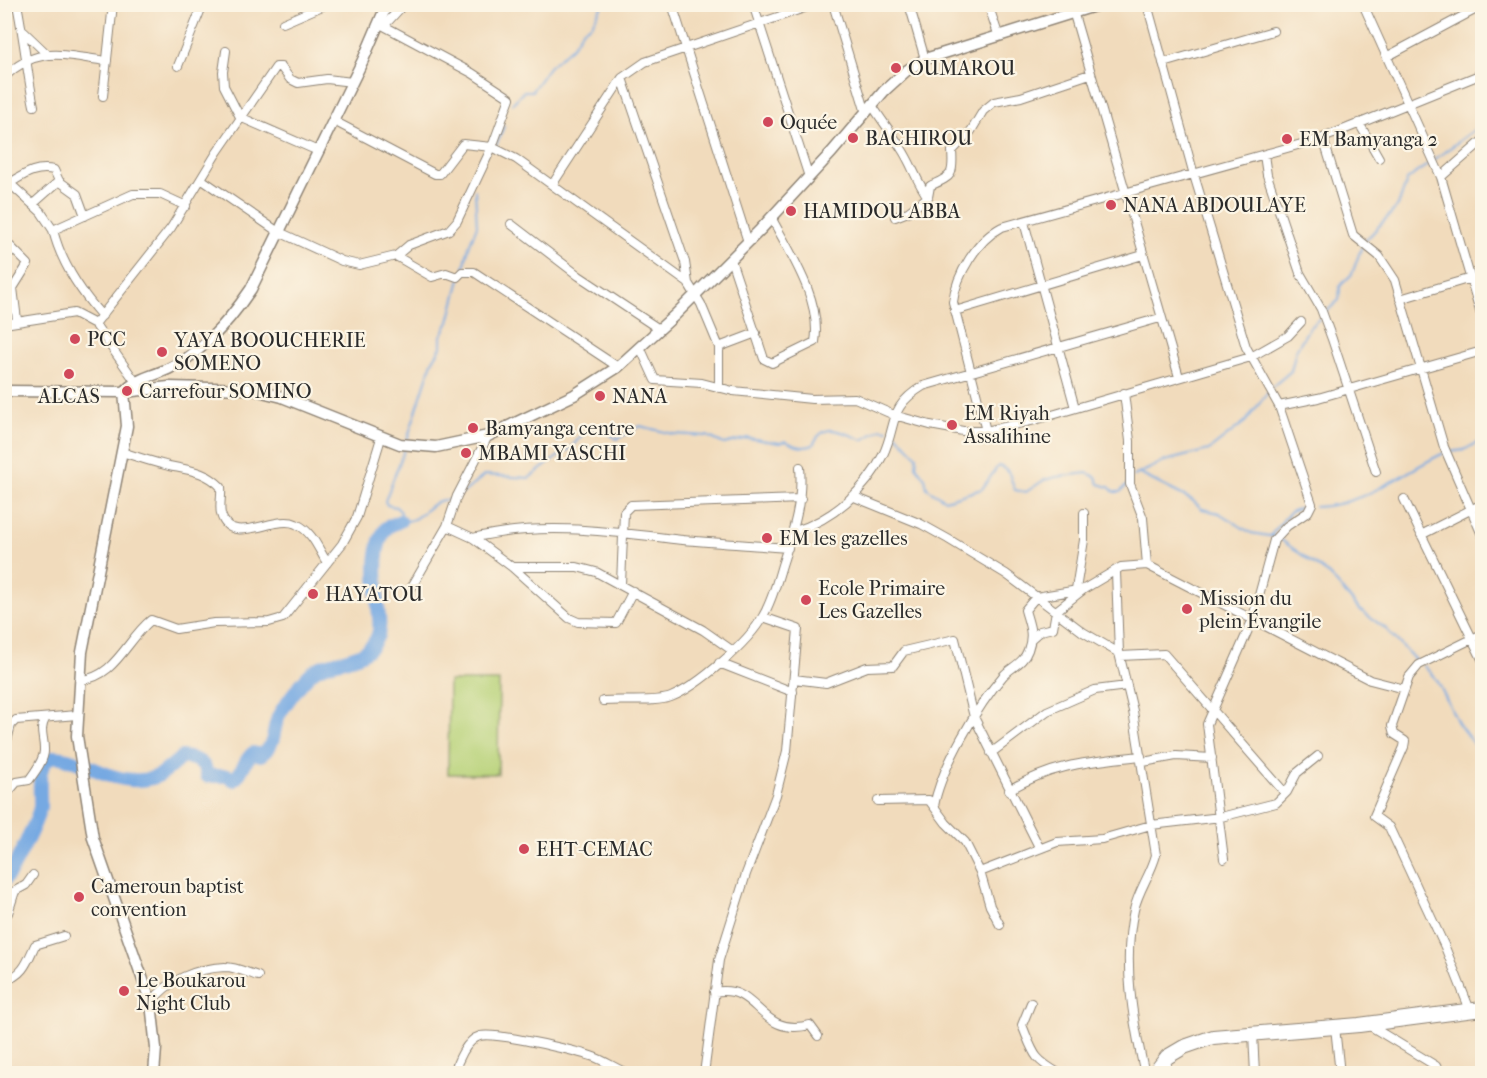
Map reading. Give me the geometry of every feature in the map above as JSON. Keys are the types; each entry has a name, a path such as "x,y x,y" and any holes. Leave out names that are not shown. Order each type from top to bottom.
{"main road":[{"path":"1154,1074 1167,1058 1184,1047 1213,1037 1367,1024 1476,1010"}],"street":[{"path":"17,4 24,32 24,61 34,106"},
{"path":"103,96 113,4"},
{"path":"178,66 203,4"},
{"path":"283,23 297,20 327,4"},
{"path":"124,392 135,381 169,369 195,351 230,320 251,289 277,231 381,25 387,4"},
{"path":"381,25 404,4"},
{"path":"672,4 748,242"},
{"path":"753,4 809,177"},
{"path":"552,185 622,78 645,62 816,4"},
{"path":"833,4 869,109 900,146 912,166 915,179 928,197"},
{"path":"909,4 925,59"},
{"path":"988,4 998,34"},
{"path":"4,392 124,392 169,387 250,389 282,397 400,444 436,447 488,436 574,395 618,367 731,260 906,71 925,59 1072,9 1101,4"},
{"path":"1147,4 1194,176 1251,357 1279,406 1311,507 1275,537 1252,621 1207,724 1221,817 1224,859"},
{"path":"1367,6 1442,177 1471,279 1479,294 1482,318"},
{"path":"1388,56 1482,6"},
{"path":"1072,9 1160,318 1179,376"},
{"path":"201,179 277,231 342,261 359,265 396,256 410,245 449,230 457,221 494,148 510,98 472,73 381,25"},
{"path":"1163,63 1272,31"},
{"path":"24,32 46,53"},
{"path":"226,51 224,86 240,117 318,151"},
{"path":"4,77 24,61 46,53 107,61"},
{"path":"95,324 186,206 240,117 276,67 280,67 298,83 327,80 352,82"},
{"path":"895,218 908,212 928,197 930,186 950,176 953,171 952,151 971,131 983,111 994,102 1021,97 1090,74"},
{"path":"986,431 955,311 954,290 979,246 993,232 1323,138 1482,74"},
{"path":"622,78 685,262 688,283"},
{"path":"333,121 435,174 443,170 463,144 494,148 552,185 688,283 696,295 719,347 719,388"},
{"path":"1359,123 1379,158"},
{"path":"1323,138 1353,235 1362,245 1380,256 1395,280 1444,447 1482,535"},
{"path":"1442,177 1482,141"},
{"path":"1264,155 1267,175 1300,273 1321,309 1376,472"},
{"path":"85,216 77,194 59,181 54,170 44,168 7,181 33,204 53,230 61,256 75,282 102,316"},
{"path":"33,204 59,181"},
{"path":"53,230 134,194 160,194 186,206"},
{"path":"731,260 764,358 772,363 812,345 816,337 810,296 803,277 771,218"},
{"path":"1024,222 1075,408"},
{"path":"511,225 579,276 659,329"},
{"path":"4,240 28,264 13,288"},
{"path":"955,311 1143,255"},
{"path":"396,256 432,277 446,273 457,277 462,272 474,272 618,367"},
{"path":"1400,299 1471,279"},
{"path":"4,280 13,288 18,320"},
{"path":"4,324 74,313 95,324 135,381"},
{"path":"795,531 813,526 852,496 872,473 883,454 894,415 910,394 923,386 973,374 1160,318"},
{"path":"640,347 655,380 702,383 719,388 812,399 855,398 894,415 930,425 963,431 986,431 1251,357 1288,336 1301,322"},
{"path":"719,347 756,333"},
{"path":"1279,406 1349,390 1482,351"},
{"path":"124,392 127,426 82,652 77,736 93,838 151,1003 156,1048 154,1074"},
{"path":"1124,393 1130,441 1130,481 1143,518 1148,565"},
{"path":"410,590 447,526 457,496 488,436"},
{"path":"80,680 90,679 118,659 138,632 151,620 176,629 214,623 268,622 283,618 327,563 357,516 381,438"},
{"path":"122,452 169,466 191,469 214,479 221,487 222,517 227,525 235,529 253,530 284,520 296,524 310,534 327,563"},
{"path":"603,701 668,698 682,692 733,651 763,617 795,531 801,499 800,467"},
{"path":"852,496 921,524 1006,574 1083,632 1119,655 1164,654 1285,793"},
{"path":"621,584 624,512 631,505 801,499"},
{"path":"1404,500 1482,659"},
{"path":"1420,535 1482,504"},
{"path":"1032,638 1040,630 1053,628 1056,611 1080,589 1084,513"},
{"path":"447,526 473,538 512,567 561,614 578,622 616,623 633,591"},
{"path":"473,538 495,533 537,529 623,533 788,548"},
{"path":"934,806 941,781 974,717 1004,675 1024,660 1032,638 1031,624 1025,610 1036,597 1080,589 1116,572 1121,567 1148,565 1252,621 1370,680 1404,689"},
{"path":"512,567 577,567 596,572 703,630 733,651"},
{"path":"1116,572 1119,655 1142,759 1156,855 1152,871 1134,907 1129,936 1133,1004 1145,1074"},
{"path":"704,1074 719,960 732,916 776,795 786,751 798,629 763,617"},
{"path":"1476,1010 1389,827 1374,817 1404,747 1405,741 1394,734 1392,726 1409,677 1420,664 1482,634"},
{"path":"794,679 826,683 867,667 893,666 904,651 955,639 974,717 1039,847"},
{"path":"719,663 793,692"},
{"path":"991,753 1047,711 1095,690 1127,686"},
{"path":"4,752 11,726 16,720 77,715"},
{"path":"4,797 17,782 29,780 40,764 45,751 41,731 45,719"},
{"path":"1009,790 1031,777 1079,762 1176,756 1212,758"},
{"path":"980,872 1039,847 1057,842 1102,839 1151,825 1221,817 1276,803 1297,773 1318,756"},
{"path":"879,801 929,800 946,823 965,842 980,872 990,906 999,925"},
{"path":"4,896 26,885 33,875"},
{"path":"4,917 8,913 15,891"},
{"path":"4,980 18,975 26,966 35,945 64,936"},
{"path":"151,1003 159,991 195,971 227,967 258,976"},
{"path":"714,992 723,990 735,993 752,1001 765,1017 782,1026 793,1029 810,1025 818,1036"},
{"path":"1031,1003 1022,1025 1040,1063 1060,1074"},
{"path":"1367,1024 1436,1066 1440,1074"},
{"path":"1335,1027 1340,1074"},
{"path":"1254,1033 1255,1074"},
{"path":"454,1074 463,1052 472,1041 480,1036 508,1038 592,1056 629,1074"}],"green space":[{"path":"449,681 499,681 498,774 448,774"}],"waterway":[{"path":"512,104 524,91 532,91 549,67 572,47 583,30 592,24 603,4"},
{"path":"1365,241 1398,206 1407,180 1482,124"},
{"path":"496,145 504,126"},
{"path":"464,268 477,226 475,190"},
{"path":"1326,312 1339,300 1340,286 1352,274 1362,246"},
{"path":"407,440 432,362 441,347 441,336 449,322 460,279"},
{"path":"1272,387 1291,371 1296,350 1309,328 1320,318"},
{"path":"1134,476 1165,461 1209,450 1246,421 1269,391"},
{"path":"463,493 485,475 529,478 567,451 591,429 605,431 617,439 640,426 673,434 707,436 724,444 748,438 780,443 786,441 803,447 813,445 817,437 828,430 841,431 863,440 881,429 888,430"},
{"path":"894,432 917,456 916,466 925,478 927,488 945,500 982,489 998,466 1006,469 1015,490 1026,492 1044,480 1087,473 1096,477 1099,484 1109,487 1114,492 1120,492 1127,485"},
{"path":"1450,452 1464,450 1482,440"},
{"path":"405,448 385,501 387,505 396,507 401,512 400,521 412,520 439,501 454,500"},
{"path":"1315,507 1350,501 1382,487 1444,453"},
{"path":"1140,474 1192,500 1202,509 1219,513 1251,533 1275,537"},
{"path":"1271,535 1290,512 1306,506"},
{"path":"4,880 19,857 38,813 40,775 48,759 61,757 112,776 137,780 156,777 182,757 202,764 207,776 228,776 234,780 253,753 261,755 270,746 279,715 309,675 326,665 365,652 372,645 378,635 380,621 376,576 379,545 387,527 400,521"},
{"path":"1280,539 1328,574 1361,611 1385,628 1417,662"},
{"path":"1424,666 1437,680 1458,723 1482,756"}],"place":[{"name":"OUMAROU","path":"896,68"},
{"name":"Oquée","path":"768,122"},
{"name":"BACHIROU","path":"853,138"},
{"name":"EM Bamyanga 2","path":"1287,139"},
{"name":"NANA ABDOULAYE","path":"1111,205"},
{"name":"HAMIDOU ABBA","path":"791,211"},
{"name":"PCC","path":"75,339"},
{"name":"YAYA BOOUCHERIE SOMENO","path":"162,352"},
{"name":"ALCAS","path":"69,374"},
{"name":"Carrefour SOMINO","path":"127,391"},
{"name":"NANA","path":"600,396"},
{"name":"EM Riyah Assalihine","path":"952,425"},
{"name":"Bamyanga centre","path":"473,428"},
{"name":"MBAMI YASCHI","path":"466,453"},
{"name":"EM les gazelles","path":"767,538"},
{"name":"HAYATOU","path":"313,594"},
{"name":"Ecole Primaire Les Gazelles","path":"806,600"},
{"name":"Mission du plein Évangile","path":"1187,609"},
{"name":"EHT-CEMAC","path":"524,849"},
{"name":"Cameroun baptist convention","path":"79,897"},
{"name":"Le Boukarou Night Club","path":"124,991"}]}
